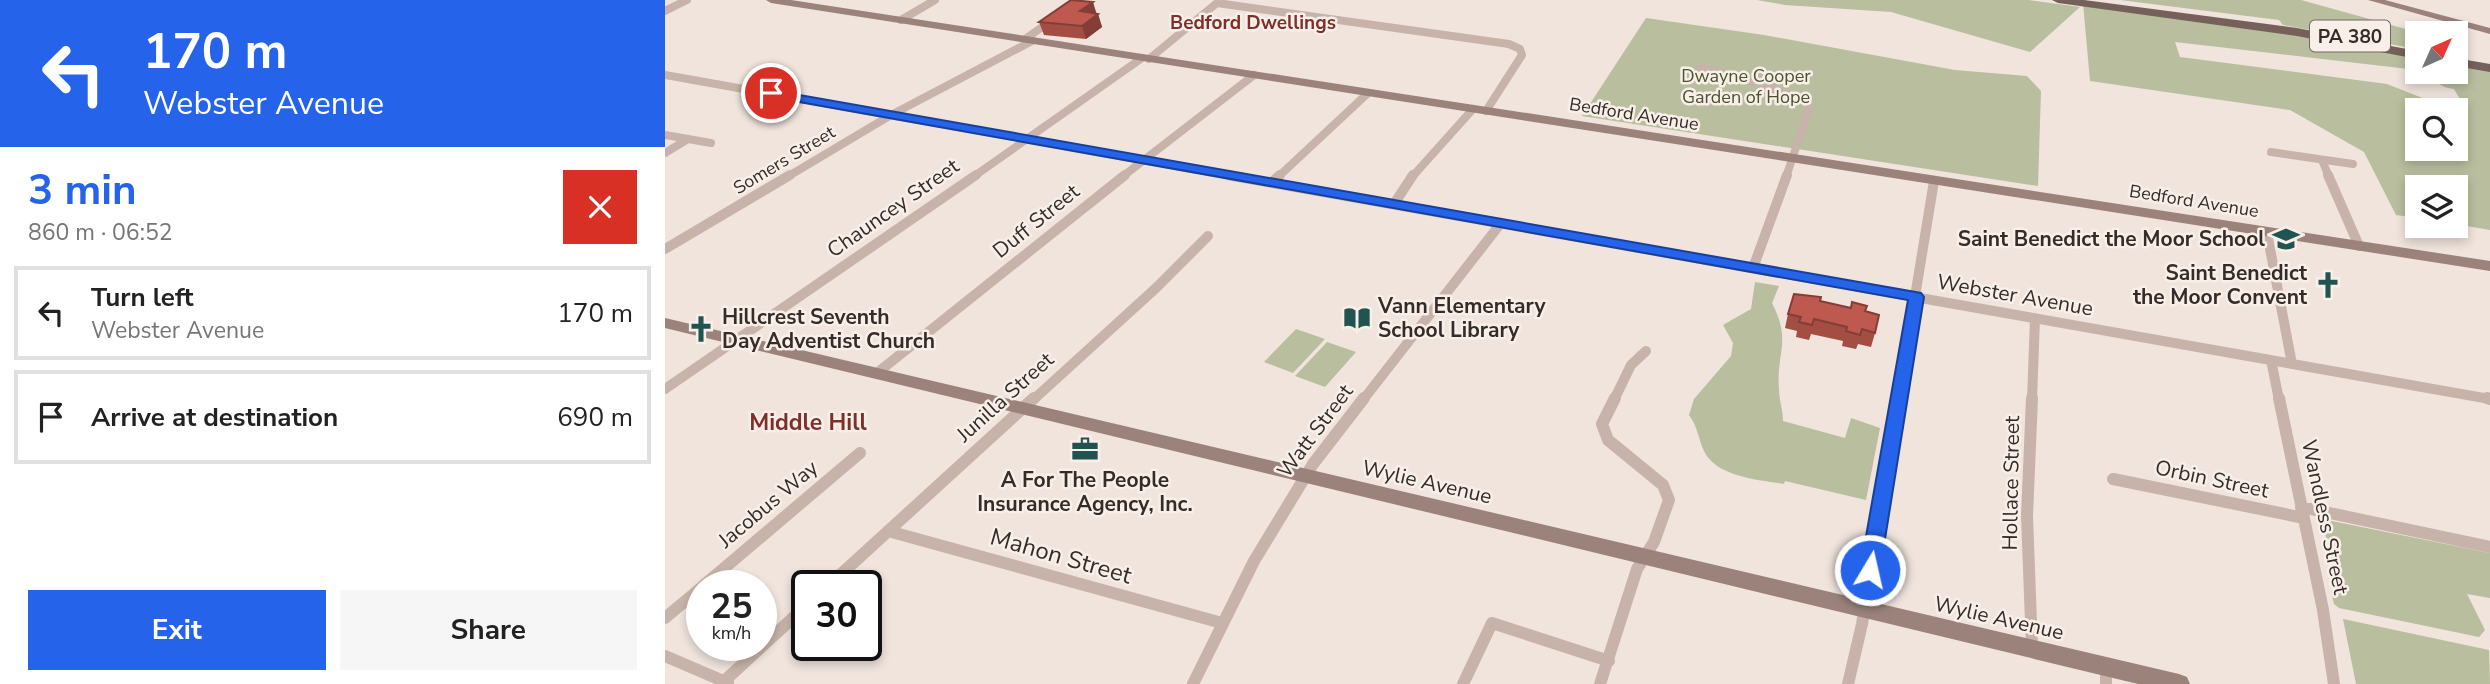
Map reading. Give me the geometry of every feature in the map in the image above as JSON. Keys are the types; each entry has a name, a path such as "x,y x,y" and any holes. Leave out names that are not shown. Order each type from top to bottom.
{"main road":[{"name":"PA 380","path":"2057,0 2297,32 2405,53"},
{"name":"PA 380","path":"2091,0 2328,32 2405,47"},
{"path":"2468,59 2490,63"},
{"path":"2468,64 2490,68"}],"street":[{"path":"665,11 687,0"},
{"name":"Bedford Avenue","path":"771,0 2490,266"},
{"path":"901,20 935,0"},
{"path":"2373,0 2490,31"},
{"name":"Chauncey Street","path":"665,389 1146,58 1217,3 1509,44 1520,49 1522,55 1480,110"},
{"name":"Somers Street","path":"665,249 891,115 1029,40 1061,14"},
{"path":"1700,67 1772,87 1807,102 1808,112 1753,268"},
{"name":"Webster Avenue","path":"665,75 2490,399"},
{"name":"Duff Street","path":"877,373 1143,160 1254,75"},
{"path":"1272,183 1369,93"},
{"path":"1394,204 1414,174 1480,110"},
{"path":"665,135 711,143"},
{"path":"665,153 688,139"},
{"path":"2271,152 2353,164"},
{"path":"2322,160 2359,246"},
{"path":"1848,684 1864,609 1934,181"},
{"name":"Watt Street","path":"1193,684 1254,561 1305,476 1501,223"},
{"path":"2267,233 2292,364"},
{"name":"Junilla Street","path":"845,570 1156,288 1208,236"},
{"name":"Hollace Street","path":"2032,649 2027,516 2035,318"},
{"name":"Wylie Avenue","path":"665,323 2032,649 2106,675 2179,684"},
{"path":"1600,684 1637,569 1654,542 1669,500 1663,485 1608,440 1602,424 1631,365 1646,351"},
{"name":"Wandless Street","path":"2271,360 2303,512 2334,684"},
{"name":"Jacobus Way","path":"722,570 860,453"},
{"name":"Orbin Street","path":"2113,479 2490,547"},
{"name":"Mahon Street","path":"888,531 1222,623"},
{"name":"Jacobus Way","path":"665,618 686,600"},
{"path":"665,656 725,683 791,620"},
{"path":"1463,684 1492,623 1609,661"}],"green space":[{"path":"1757,0 2028,0 2080,7 2030,52 1891,12 1785,5"},
{"path":"2120,0 2301,0 2405,29 2405,47 2283,25 2279,20"},
{"path":"2083,3 2257,26 2405,53 2405,69 2175,42 2180,57 2387,84 2422,98 2405,98 2405,161 2468,161 2468,98 2459,98 2454,89 2440,84 2468,84 2468,64 2490,68 2490,230 2468,226 2468,175 2405,175 2405,216 2396,215 2364,152 2290,110 2090,81"},
{"name":"Dwayne Cooper Garden of Hope","path":"1646,18 1764,35 1955,70 2027,76 2041,91 2038,186 1582,116"},
{"path":"1755,282 1779,286 1772,303 1778,316 1782,338 1779,393 1783,421 1845,438 1851,418 1880,428 1866,500 1785,481 1784,484 1739,476 1718,467 1704,451 1689,415 1694,399 1731,356 1733,343 1723,325 1751,309"},
{"path":"1296,329 1325,339 1293,373 1264,362"},
{"path":"1327,342 1356,352 1325,387 1295,376"},
{"path":"2322,519 2490,553 2490,598 2467,594 2485,630 2479,637 2339,608 2334,604 2331,591 2338,591"},
{"path":"2343,619 2489,650 2490,684 2356,684"}],"building":[{"path":"1071,0 1093,2 1080,11 1098,14 1082,26 1039,22"},
{"path":"1794,294 1821,297 1820,301 1851,308 1852,302 1867,306 1865,311 1879,315 1875,333 1862,329 1860,335 1846,331 1847,327 1814,319 1812,325 1799,322 1801,317 1788,314"}],"place":[{"name":"Saint Benedict the Moor School","path":"2286,239"},
{"name":"Saint Benedict the Moor Convent","path":"2328,285"},
{"name":"Vann Elementary School Library","path":"1357,318"},
{"name":"Hillcrest Seventh Day Adventist Church","path":"701,329"},
{"name":"A For The People Insurance Agency, Inc.","path":"1085,449"}],"district":[{"name":"Bedford Dwellings","path":"1253,22"},
{"name":"Middle Hill","path":"808,422"}],"route":[{"path":"771,93 1916,297 1870,570"}]}
